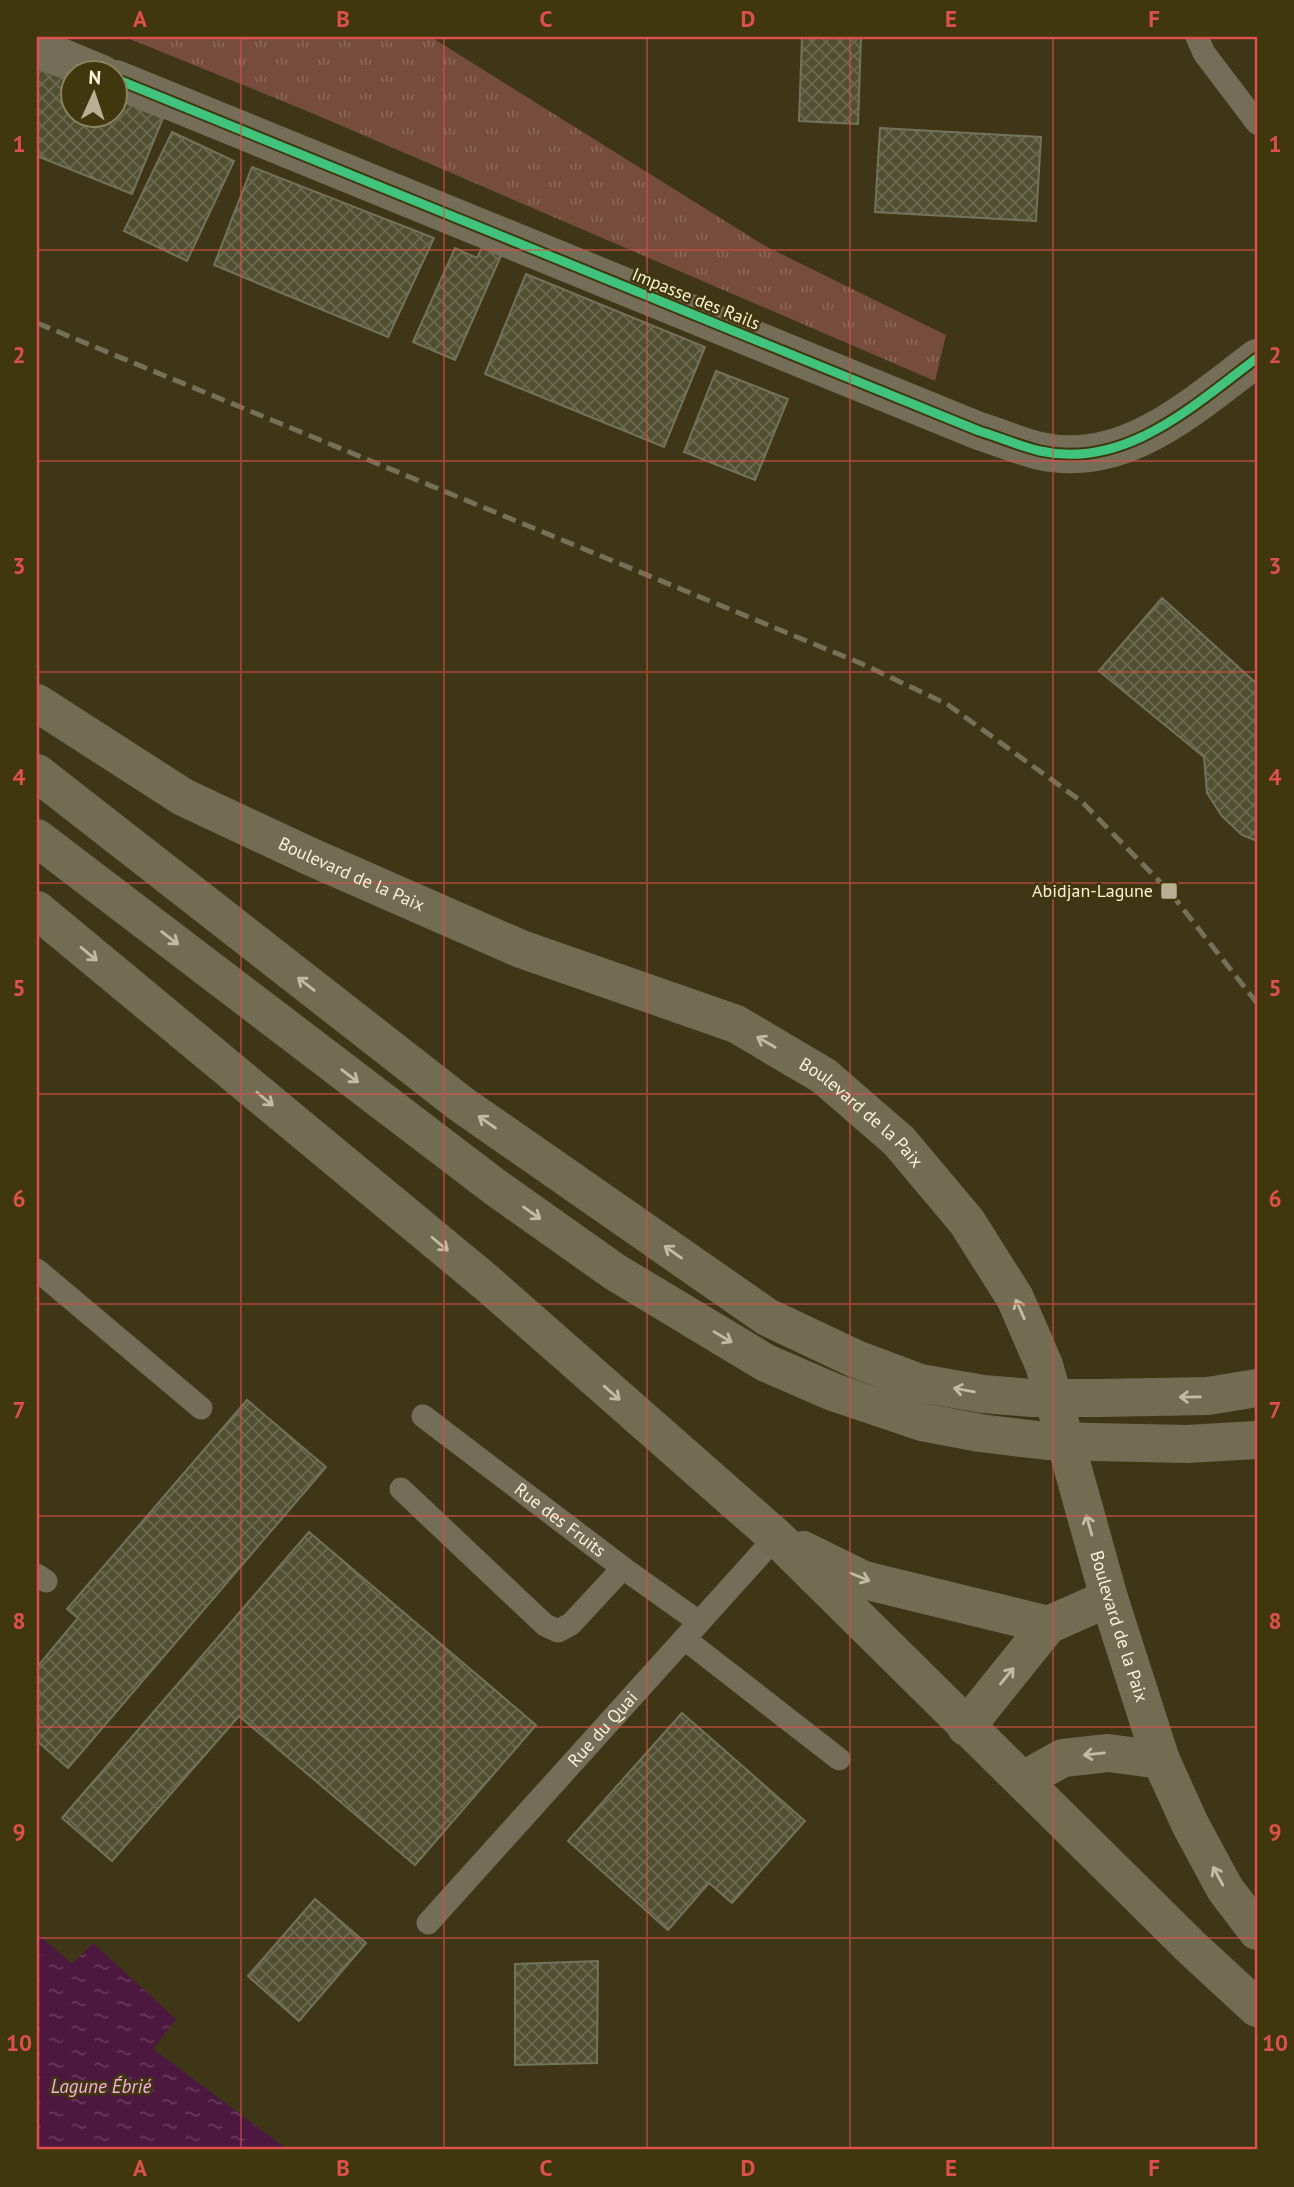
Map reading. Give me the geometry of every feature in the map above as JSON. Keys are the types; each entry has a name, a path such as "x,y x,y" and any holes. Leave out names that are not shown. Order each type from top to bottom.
{"main road":[{"name":"Boulevard de la Paix","path":"37,703 183,797 309,856 522,949 736,1024 824,1076 899,1141 967,1222 1015,1298 1044,1365 1109,1598 1161,1760 1190,1824 1225,1889 1257,1931"},
{"path":"37,773 461,1104 767,1317 856,1359 919,1382 982,1394 1032,1398 1208,1396 1257,1388"},
{"path":"37,838 495,1187 615,1272 766,1363 833,1392 922,1422 981,1433 1047,1441 1116,1443 1187,1444 1257,1440"},
{"path":"37,910 487,1283 776,1537 966,1727 1257,2008"},
{"path":"776,1537 864,1580 1048,1625"},
{"path":"966,1727 1048,1625 1109,1598"},
{"path":"1023,1780 1063,1758 1108,1753 1161,1760"}],"street":[{"path":"37,47 69,60"},
{"name":"Impasse des Rails","path":"130,85 979,431 1041,451 1091,454 1133,442 1170,422 1257,358"}],"lane":[{"path":"1197,37 1203,53 1257,124"},
{"path":"37,1270 201,1408"},
{"name":"Rue des Fruits","path":"423,1416 623,1568 839,1759"},
{"path":"401,1489 545,1625 558,1631 571,1624 623,1568"},
{"name":"Rue du Quai","path":"428,1923 776,1537"}],"green space":[{"path":"125,37 431,37 767,247 946,335 935,381 314,114"}],"water":[{"name":"Lagune Ébrié","path":"37,1933 72,1964 93,1943 176,2019 153,2049 288,2150 37,2150"}],"building":[{"path":"802,37 861,37 858,124 799,121"},
{"path":"37,68 60,77 60,130 130,130 130,105 163,118 132,194 37,156"},
{"path":"880,128 1041,137 1036,221 875,212"},
{"path":"172,132 234,161 187,261 124,231"},
{"path":"252,167 434,238 388,337 214,265"},
{"path":"485,241 504,249 455,360 413,342 455,248 477,258"},
{"path":"526,274 705,347 664,447 485,374"},
{"path":"716,371 788,399 755,480 684,452"},
{"path":"1162,598 1257,684 1257,841 1242,835 1222,816 1207,793 1204,757 1099,671"},
{"path":"247,1400 326,1467 68,1768 37,1741 37,1667 78,1618 67,1609"},
{"path":"309,1532 536,1725 415,1865 239,1716 112,1861 62,1818"},
{"path":"682,1713 805,1821 732,1903 709,1883 668,1930 568,1841"},
{"path":"315,1899 366,1943 299,2021 248,1976"},
{"path":"598,1961 597,2063 515,2065 515,1964"}],"railway":[{"path":"37,323 860,663 947,704 1081,801 1169,891 1257,1003"}],"cycle path":[{"path":"130,85 979,431 1040,451 1071,454 1101,451 1129,442 1183,413 1257,358"}],"place":[{"name":"Abidjan-Lagune","path":"1169,891"}]}
